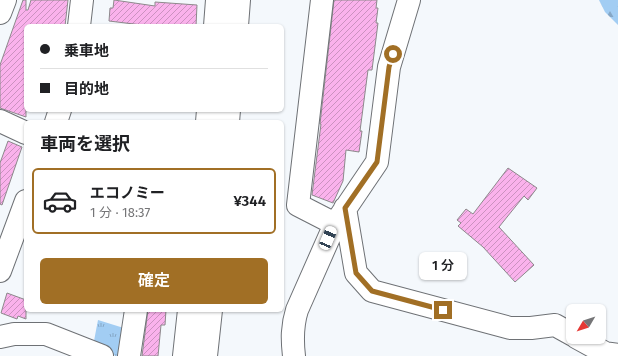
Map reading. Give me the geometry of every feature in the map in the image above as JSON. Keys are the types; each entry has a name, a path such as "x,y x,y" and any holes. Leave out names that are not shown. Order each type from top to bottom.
{"street":[{"path":"0,13 5,0"},
{"path":"80,24 82,0"},
{"path":"215,24 217,0"},
{"path":"237,24 239,0"},
{"path":"322,0 298,205 340,216"},
{"path":"294,356 292,341 293,325 297,310 340,216 377,162 389,67 409,0"},
{"path":"0,121 24,132"},
{"path":"0,271 24,206"},
{"path":"340,216 356,273 372,291 510,328 531,328 555,325 566,331"},
{"path":"129,356 136,312"},
{"path":"184,356 189,312"},
{"path":"206,356 211,312"},
{"path":"0,337 14,334 46,334 102,356"},
{"path":"589,344 610,355"}],"green space":[{"path":"599,0 618,0 618,25 605,12"},
{"path":"98,320 127,329 123,356 116,356 93,346"}],"building":[{"path":"23,0 26,0 26,10 28,10 31,0 68,0 65,24 24,24 24,112 26,112 26,117 0,108 0,65"},
{"path":"114,0 155,6 155,2 197,5 196,24 134,24 109,21 110,8 113,8"},
{"path":"334,0 377,0 376,8 378,8 376,23 378,23 372,70 368,70 360,131 362,131 359,152 346,150 343,181 333,203 312,195"},
{"path":"8,141 22,147 2,205 0,204 0,163"},
{"path":"508,168 537,188 528,200 524,196 499,227 534,265 515,282 483,247 458,226 461,223 457,220 466,209 473,214"},
{"path":"7,293 24,299 24,312 26,312 26,319 18,316 17,319 1,313"},
{"path":"148,312 166,312 165,325 161,325 158,356 142,356"}],"route":[{"path":"393,54 389,67 377,162 345,208 356,273 372,291 443,310"}]}
